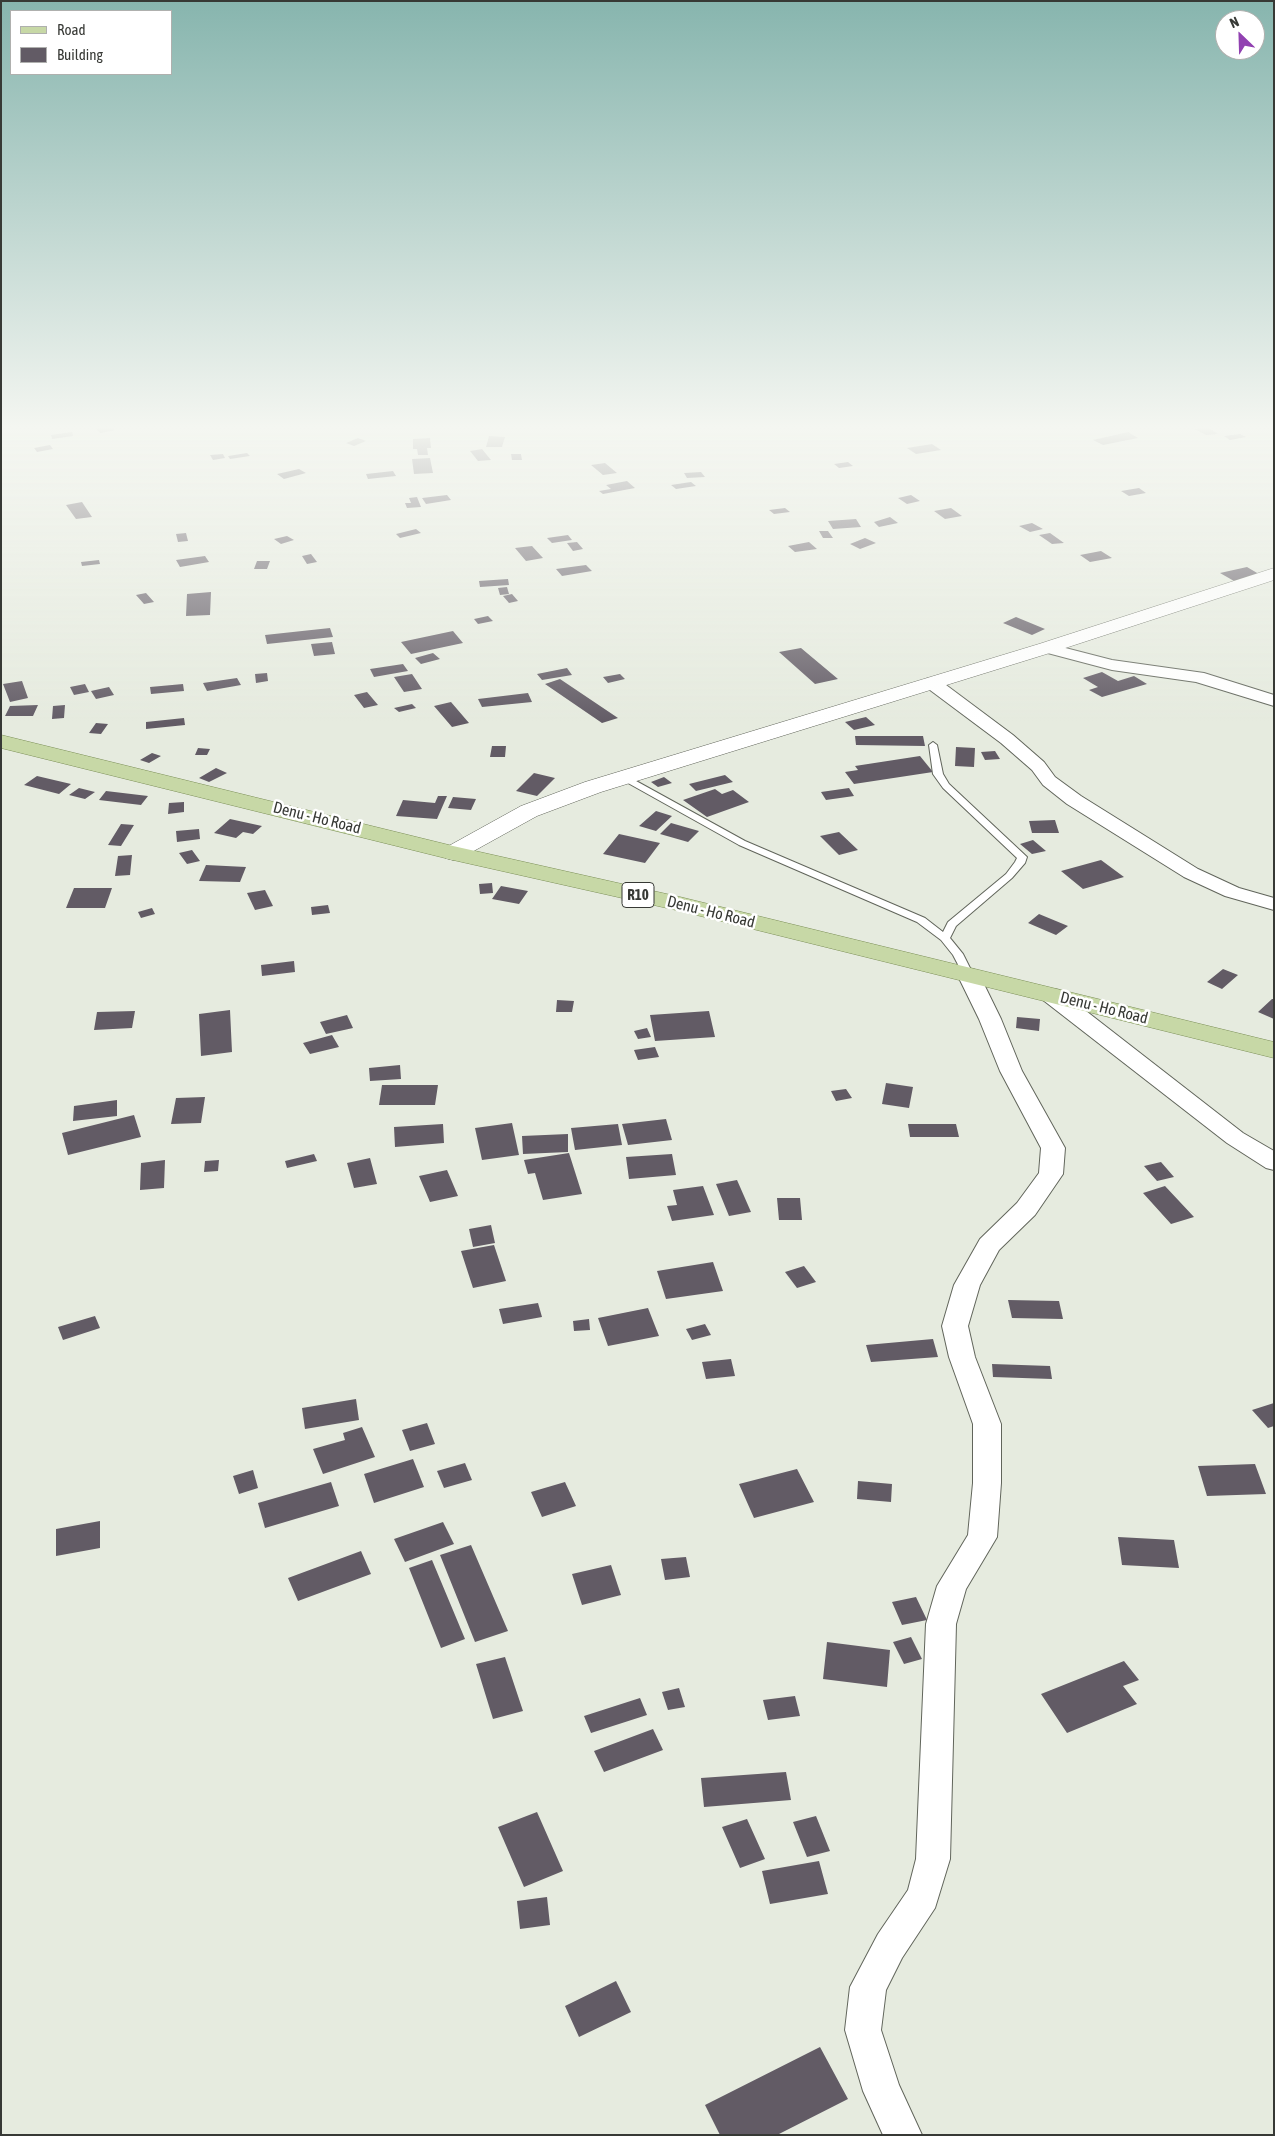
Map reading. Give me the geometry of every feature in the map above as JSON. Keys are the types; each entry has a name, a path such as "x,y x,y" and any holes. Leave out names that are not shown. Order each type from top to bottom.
{"main road":[{"name":"Denu - Ho Road","path":"1,741 454,853 680,904 897,959 968,974 1274,1050"}],"street":[{"path":"454,853 529,811 624,778 1046,648 1274,574"},
{"path":"1046,648 1112,665 1198,677 1274,701"},
{"path":"932,683 1007,739 1038,766 1049,781 1081,805 1191,873 1232,892 1274,904"},
{"path":"903,2135 882,2091 863,2030 868,1987 890,1946 923,1897 933,1859 941,1624 952,1586 982,1537 987,1483 987,1424 962,1358 955,1326 967,1285 989,1245 1026,1208 1051,1174 1053,1148 1011,1071 968,974"},
{"path":"1051,995 1235,1138 1274,1162"}],"lane":[{"path":"933,745 938,774 946,786 1022,857 1020,863 1009,876 952,924 946,938"},
{"path":"624,778 742,843 883,906 921,920 946,938 958,954 968,974"}],"building":[{"path":"830,525 860,525 861,527 833,529"},
{"path":"1035,525 1043,529 1030,532 1019,526"},
{"path":"416,529 421,533 400,538 396,534"},
{"path":"819,531 828,531 833,538 823,538"},
{"path":"186,533 188,541 178,542 176,534"},
{"path":"1050,533 1064,543 1052,544 1039,535"},
{"path":"568,535 572,540 552,543 547,538"},
{"path":"287,536 294,540 281,544 274,539"},
{"path":"865,538 876,543 860,549 850,544"},
{"path":"577,542 583,549 573,551 567,543"},
{"path":"809,542 817,549 795,552 788,546"},
{"path":"532,546 543,558 526,561 515,548"},
{"path":"1101,551 1112,558 1090,562 1080,555"},
{"path":"311,554 317,562 307,564 302,556"},
{"path":"205,556 209,562 180,567 176,560"},
{"path":"99,560 100,564 82,566 81,562"},
{"path":"257,561 270,561 267,569 254,569"},
{"path":"586,565 592,571 562,576 556,569"},
{"path":"1247,567 1269,580 1247,578 1234,581 1220,573"},
{"path":"508,579 509,585 480,587 479,581"},
{"path":"507,587 509,594 500,595 498,588"},
{"path":"211,592 210,615 186,616 187,594"},
{"path":"146,593 154,602 144,604 136,595"},
{"path":"512,594 518,601 509,603 503,596"},
{"path":"488,616 493,621 478,624 474,619"},
{"path":"1016,617 1045,629 1032,635 1003,623"},
{"path":"330,628 333,637 267,644 265,635"},
{"path":"453,631 463,643 411,654 401,642"},
{"path":"332,642 335,654 314,656 311,644"},
{"path":"801,648 838,679 815,684 779,652"},
{"path":"433,653 440,659 421,664 415,658"},
{"path":"403,664 408,671 374,677 370,669"},
{"path":"567,668 572,675 542,680 537,674"},
{"path":"1102,672 1118,681 1134,676 1147,684 1102,697 1089,690 1098,687 1083,678"},
{"path":"267,673 268,681 256,683 255,674"},
{"path":"412,674 422,689 404,692 394,677"},
{"path":"620,674 625,679 608,683 603,677"},
{"path":"237,678 241,685 207,691 203,683"},
{"path":"560,679 618,718 602,723 545,684"},
{"path":"22,681 28,698 10,702 3,684"},
{"path":"85,684 89,692 74,695 70,687"},
{"path":"183,684 184,691 151,694 150,687"},
{"path":"109,687 114,695 96,699 91,691"},
{"path":"367,692 378,705 364,708 354,695"},
{"path":"528,693 532,702 482,707 478,699"},
{"path":"451,702 469,723 452,727 434,706"},
{"path":"412,704 416,708 399,712 394,708"},
{"path":"38,705 33,716 5,716 10,706"},
{"path":"65,705 64,718 52,719 53,706"},
{"path":"866,717 875,725 854,730 845,722"},
{"path":"184,718 185,725 146,729 146,722"},
{"path":"96,723 108,724 101,734 89,733"},
{"path":"855,736 923,736 925,746 856,745"},
{"path":"492,746 506,746 505,757 490,757"},
{"path":"956,747 975,748 974,767 955,766"},
{"path":"198,748 210,749 207,755 195,755"},
{"path":"995,751 1000,759 985,760 981,752"},
{"path":"152,753 161,756 149,763 140,760"},
{"path":"920,756 933,772 854,784 845,772 858,770 855,766"},
{"path":"216,768 227,773 209,782 199,778"},
{"path":"534,773 555,778 537,796 516,791"},
{"path":"725,775 733,782 696,791 689,784"},
{"path":"37,776 71,784 59,794 24,785"},
{"path":"664,777 672,783 658,787 651,782"},
{"path":"79,788 95,792 85,799 69,795"},
{"path":"849,788 854,796 826,800 821,792"},
{"path":"715,789 722,794 733,790 749,802 707,817 683,800"},
{"path":"106,791 148,796 141,805 99,800"},
{"path":"438,796 447,796 437,819 396,816 403,800 435,803"},
{"path":"453,797 476,799 471,810 448,808"},
{"path":"184,802 184,812 168,814 169,803"},
{"path":"656,811 672,816 656,831 639,826"},
{"path":"230,819 262,826 253,834 243,832 236,838 214,833"},
{"path":"1055,820 1059,833 1032,833 1029,821"},
{"path":"671,823 699,831 688,842 660,834"},
{"path":"121,824 134,825 121,846 108,845"},
{"path":"199,829 200,839 177,842 176,831"},
{"path":"839,832 858,850 839,855 820,836"},
{"path":"619,834 660,843 645,863 603,854"},
{"path":"1033,840 1046,851 1032,854 1020,844"},
{"path":"192,850 200,861 187,864 179,853"},
{"path":"132,855 130,875 115,876 118,856"},
{"path":"1101,860 1124,877 1083,889 1061,871"},
{"path":"206,865 246,867 240,882 199,881"},
{"path":"492,883 493,893 480,894 479,884"},
{"path":"501,886 528,891 519,904 492,899"},
{"path":"74,888 112,888 105,908 66,908"},
{"path":"265,890 273,906 255,910 247,893"},
{"path":"328,905 330,913 312,915 311,907"},
{"path":"152,908 155,914 141,918 138,912"},
{"path":"1039,914 1068,926 1056,935 1028,923"},
{"path":"294,961 295,972 262,976 261,965"},
{"path":"1223,969 1238,975 1222,989 1207,982"},
{"path":"1274,999 1274,1019 1258,1012"},
{"path":"557,1000 574,1001 572,1012 556,1012"},
{"path":"230,1010 232,1052 201,1056 199,1014"},
{"path":"135,1011 132,1028 94,1030 97,1012"},
{"path":"709,1011 715,1037 655,1041 650,1015"},
{"path":"347,1015 353,1028 326,1034 320,1022"},
{"path":"1017,1017 1040,1019 1039,1031 1016,1028"},
{"path":"647,1028 651,1037 638,1039 634,1031"},
{"path":"332,1035 339,1047 310,1054 303,1043"},
{"path":"655,1047 659,1057 638,1060 634,1050"},
{"path":"400,1065 401,1079 370,1081 369,1068"},
{"path":"886,1083 913,1087 909,1108 882,1104"},
{"path":"382,1085 438,1085 435,1105 379,1105"},
{"path":"846,1089 852,1098 836,1101 831,1091"},
{"path":"205,1097 201,1123 171,1124 176,1098"},
{"path":"117,1100 117,1116 73,1121 74,1106"},
{"path":"134,1115 141,1137 68,1155 62,1133"},
{"path":"666,1119 672,1140 628,1145 622,1124"},
{"path":"512,1123 519,1155 482,1160 475,1128"},
{"path":"443,1124 444,1143 395,1147 394,1127"},
{"path":"618,1124 622,1145 575,1150 571,1128"},
{"path":"908,1124 956,1124 959,1137 910,1137"},
{"path":"568,1134 568,1152 523,1154 522,1136"},
{"path":"569,1153 582,1194 543,1200 535,1173 528,1174 524,1160"},
{"path":"314,1154 317,1161 287,1168 285,1161"},
{"path":"672,1154 676,1175 629,1179 626,1157"},
{"path":"370,1158 377,1184 354,1188 347,1163"},
{"path":"165,1160 164,1188 140,1190 141,1163"},
{"path":"219,1160 218,1171 204,1172 205,1161"},
{"path":"1161,1162 1174,1177 1157,1181 1144,1166"},
{"path":"447,1170 458,1196 430,1202 419,1176"},
{"path":"737,1180 751,1212 729,1216 716,1184"},
{"path":"703,1186 714,1215 672,1221 667,1206 677,1205 673,1190"},
{"path":"1165,1186 1194,1217 1171,1224 1143,1193"},
{"path":"777,1198 800,1198 802,1220 779,1220"},
{"path":"491,1225 495,1243 473,1247 469,1229"},
{"path":"494,1245 506,1281 473,1288 461,1251"},
{"path":"713,1262 723,1291 666,1299 657,1271"},
{"path":"804,1266 816,1282 797,1288 785,1272"},
{"path":"1008,1300 1059,1301 1063,1319 1012,1318"},
{"path":"538,1303 542,1317 503,1324 499,1309"},
{"path":"648,1308 659,1336 608,1346 598,1318"},
{"path":"95,1316 100,1328 63,1340 58,1327"},
{"path":"589,1319 590,1330 574,1331 573,1321"},
{"path":"705,1324 711,1335 692,1340 686,1329"},
{"path":"933,1339 938,1357 871,1362 866,1345"},
{"path":"731,1359 735,1376 706,1379 702,1362"},
{"path":"992,1364 1050,1366 1052,1379 993,1377"},
{"path":"356,1399 359,1420 305,1429 302,1408"},
{"path":"1274,1403 1274,1426 1268,1428 1252,1410"},
{"path":"427,1423 435,1444 410,1451 402,1430"},
{"path":"362,1427 375,1457 323,1474 313,1449 345,1440 343,1433"},
{"path":"413,1459 424,1487 374,1503 364,1474"},
{"path":"465,1463 472,1480 444,1488 437,1471"},
{"path":"1255,1464 1266,1494 1207,1496 1198,1466"},
{"path":"797,1469 814,1502 754,1518 739,1484"},
{"path":"253,1470 258,1488 239,1494 233,1476"},
{"path":"858,1481 892,1484 891,1502 857,1499"},
{"path":"331,1482 339,1506 265,1528 258,1503"},
{"path":"565,1482 576,1506 542,1517 531,1492"},
{"path":"100,1521 100,1548 56,1556 56,1529"},
{"path":"443,1522 454,1544 405,1562 394,1539"},
{"path":"1118,1537 1174,1540 1179,1568 1122,1565"},
{"path":"471,1545 508,1631 475,1642 440,1555"},
{"path":"361,1551 371,1574 298,1601 288,1578"},
{"path":"686,1557 690,1577 665,1580 661,1559"},
{"path":"432,1560 465,1639 441,1648 409,1568"},
{"path":"611,1565 621,1595 582,1605 572,1574"},
{"path":"916,1597 927,1620 902,1625 892,1602"},
{"path":"911,1637 922,1659 904,1664 893,1642"},
{"path":"827,1642 890,1650 887,1687 823,1679"},
{"path":"505,1657 523,1711 493,1719 476,1664"},
{"path":"1124,1661 1139,1680 1123,1686 1137,1704 1067,1733 1041,1694"},
{"path":"679,1688 685,1707 668,1710 662,1692"},
{"path":"795,1696 800,1716 768,1720 763,1700"},
{"path":"640,1698 647,1715 591,1733 584,1716"},
{"path":"653,1729 663,1750 604,1772 594,1751"},
{"path":"786,1772 791,1800 704,1807 701,1778"},
{"path":"537,1812 563,1871 524,1887 498,1827"},
{"path":"816,1816 830,1851 807,1857 793,1822"},
{"path":"747,1819 765,1859 740,1868 722,1827"},
{"path":"819,1861 828,1894 770,1904 762,1871"},
{"path":"547,1897 550,1925 520,1929 517,1901"},
{"path":"616,1981 631,2012 579,2037 565,2006"},
{"path":"820,2047 848,2099 777,2135 720,2135 705,2105"}]}
